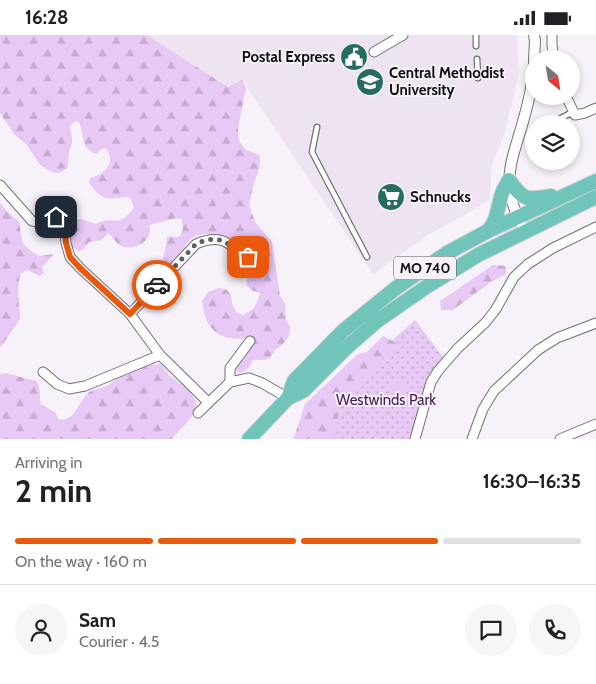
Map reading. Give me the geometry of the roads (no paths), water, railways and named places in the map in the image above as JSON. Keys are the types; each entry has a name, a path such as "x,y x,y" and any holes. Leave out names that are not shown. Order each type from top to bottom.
{"main road":[{"path":"488,231 498,214 503,191 509,180 520,194 528,198 537,199 566,195"},
{"name":"MO 740","path":"288,398 294,381 343,331 396,288 447,253 488,231 596,181"},
{"name":"MO 740","path":"249,439 288,398 303,391 345,349 377,321 402,303 471,259 596,197"}],"street":[{"path":"374,52 403,35"},
{"path":"534,35 534,50"},
{"path":"552,35 553,50"},
{"path":"525,232 514,210 510,193 509,174 527,105"},
{"path":"570,105 575,115 596,108"},
{"path":"0,185 32,221 38,223 56,217 64,222 66,243 70,257 130,314 160,355 208,402"},
{"path":"415,439 431,382 458,348 486,322 496,309 514,277 528,264 553,248 596,227"},
{"path":"130,314 196,244 214,239 224,241 248,257"},
{"path":"472,439 483,409 494,391 538,350 557,338 596,323"},
{"path":"230,382 230,368 250,341"},
{"path":"43,372 57,384 69,389 85,386 160,355"},
{"path":"198,413 230,382 249,378 288,398"},
{"path":"560,439 596,424"}],"lane":[{"path":"476,35 476,46"},
{"path":"477,59 478,78"},
{"path":"316,127 312,152 367,257"}],"place":[{"name":"Postal Express","path":"354,57"},
{"name":"Central Methodist University","path":"370,82"},
{"name":"Schnucks","path":"391,197"}],"park label":[{"name":"Westwinds Park","path":"386,400"}]}
